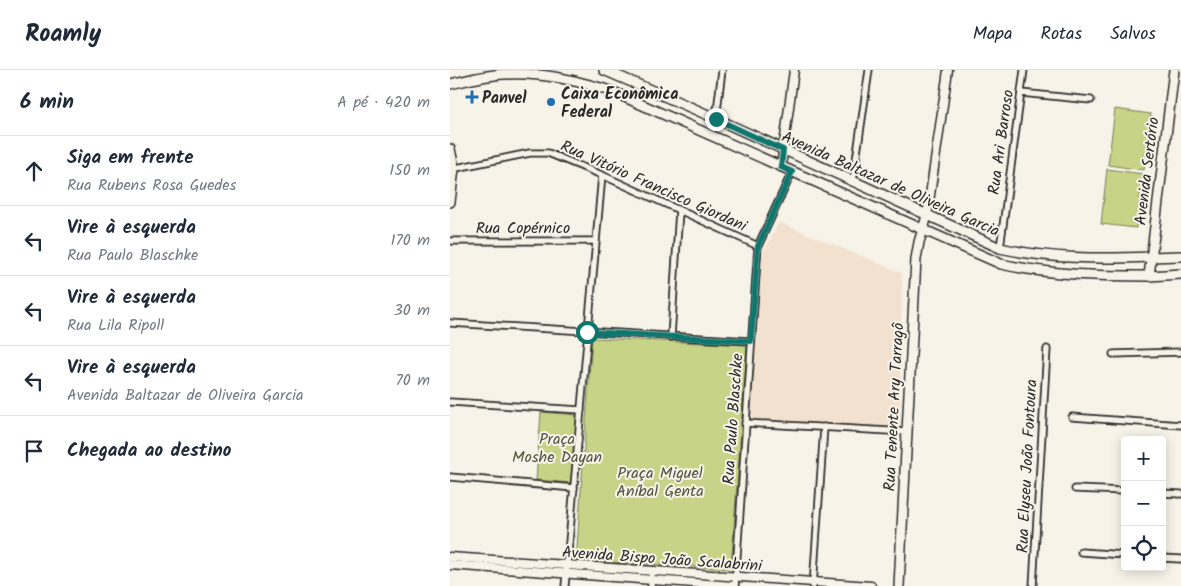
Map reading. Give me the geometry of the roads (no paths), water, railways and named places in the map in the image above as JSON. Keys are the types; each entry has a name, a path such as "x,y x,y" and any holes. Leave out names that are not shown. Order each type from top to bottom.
{"main road":[{"name":"Avenida Baltazar de Oliveira Garcia","path":"604,70 1000,248 1026,253 1076,258 1181,256"},
{"name":"Avenida Sertório","path":"1149,276 1174,70"},
{"name":"Avenida Baltazar de Oliveira Garcia","path":"450,84 502,74 531,74 570,79 611,91 1000,264 1027,270 1091,276 1181,274"},
{"path":"450,149 452,169 450,202"},
{"name":"Rua Tenente Ary Tarragô","path":"899,586 916,259 927,216"}],"street":[{"path":"716,119 722,70"},
{"path":"781,167 794,70"},
{"path":"853,181 869,70"},
{"path":"927,216 948,70"},
{"name":"Rua Ari Barroso","path":"1000,248 1024,70"},
{"path":"1021,93 1091,100"},
{"name":"Rua Vitório Francisco Giordani","path":"452,169 539,153 556,156 758,246"},
{"name":"Rua Paulo Blaschke","path":"734,586 758,246 792,172"},
{"path":"566,586 602,175"},
{"path":"671,337 679,210"},
{"name":"Rua Copérnico","path":"450,241 595,242"},
{"path":"450,323 751,341"},
{"name":"Rua Elyseu João Fontoura","path":"1033,586 1047,348"},
{"path":"1114,354 1181,352"},
{"path":"450,402 581,410"},
{"path":"1072,417 1181,425"},
{"path":"745,423 907,432"},
{"path":"813,584 824,427"},
{"path":"450,477 574,488"},
{"path":"1075,489 1121,491"},
{"path":"1166,493 1181,494"},
{"path":"1081,552 1121,555"},
{"name":"Avenida Bispo João Scalabrini","path":"450,557 813,584 871,586"},
{"path":"1166,558 1181,559"},
{"name":"Avenida Bispo João Scalabrini","path":"450,565 651,583 734,586"},
{"path":"651,583 652,571"}],"place":[{"name":"Panvel","path":"472,97"},
{"name":"Caixa Econômica Federal","path":"551,102"}],"park label":[{"name":"Praça Moshe Dayan","path":"557,447"},
{"name":"Praça Miguel Aníbal Genta","path":"660,481"}]}
